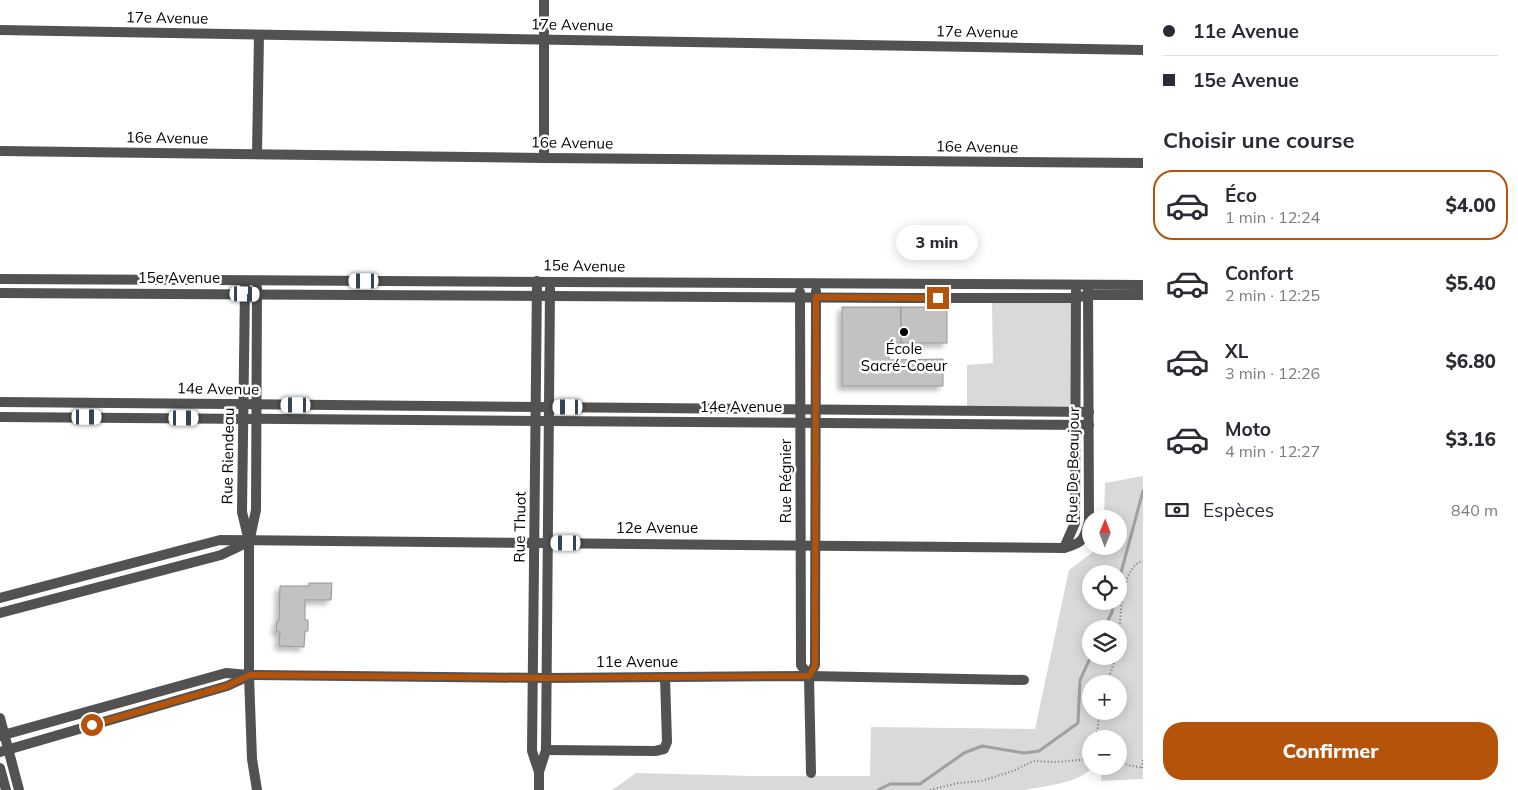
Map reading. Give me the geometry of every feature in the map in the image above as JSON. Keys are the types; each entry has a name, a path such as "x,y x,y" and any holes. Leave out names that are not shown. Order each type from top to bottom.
{"street":[{"path":"544,0 544,158"},
{"name":"17e Avenue","path":"0,30 1143,50"},
{"path":"257,154 259,35"},
{"name":"16e Avenue","path":"0,151 1143,163"},
{"name":"15e Avenue","path":"0,279 970,283 1076,285 1088,290 1143,295"},
{"path":"109,293 110,280"},
{"name":"Rue Riendeau","path":"245,281 242,512 249,541 252,759 257,790"},
{"name":"Rue Riendeau","path":"249,541 256,510 258,281"},
{"path":"399,281 399,295"},
{"name":"Rue Thuot","path":"537,281 532,751 539,772"},
{"name":"Rue Thuot","path":"539,790 539,772 546,750 550,281"},
{"path":"679,282 679,296"},
{"name":"Rue Régnier","path":"800,282 801,665 809,676"},
{"name":"Rue Régnier","path":"811,773 809,676 815,666 816,283"},
{"path":"970,283 971,298"},
{"path":"904,298 905,284"},
{"name":"Rue De Beaujour","path":"1064,548 1076,524 1076,285"},
{"name":"15e Avenue","path":"0,293 1076,298 1088,290 1143,285"},
{"name":"Rue De Beaujour","path":"1064,548 1079,544 1085,537 1089,521 1088,290"},
{"name":"14e Avenue","path":"0,402 1089,412"},
{"path":"103,403 104,417"},
{"path":"393,406 393,419"},
{"name":"14e Avenue","path":"0,416 1090,425"},
{"name":"12e Avenue","path":"0,598 220,540 815,544 1064,548"},
{"name":"12e Avenue","path":"0,613 221,555 249,541"},
{"path":"101,572 103,586"},
{"name":"11e Avenue","path":"2,735 226,673 250,675 533,678 809,676 1024,680"},
{"name":"11e Avenue","path":"4,750 227,686 250,675"},
{"path":"546,750 655,752 664,749 667,742 665,677"},
{"path":"122,702 126,715"},
{"path":"0,718 4,750 18,790"},
{"path":"0,768 6,790"}],"path":[{"path":"1120,620 1121,604 1129,575 1137,563 1143,561"},
{"path":"1127,765 1143,768 1143,758"},
{"path":"930,790 1013,772 1033,761 1056,762 1082,760"}],"shaded area":[{"path":"1076,298 1077,412 967,409 967,365 993,363 992,301"},
{"path":"1143,476 1143,779 1101,781 1101,775 1127,775 1127,730 1082,730 1083,775 1062,783 1026,790 612,790 636,773 870,776 871,727 1035,729 1069,570 1089,555 1128,555 1128,510 1104,510 1105,483"}],"building":[{"path":"842,307 901,307 901,343 889,343 889,360 943,359 943,386 842,386"},
{"path":"901,307 947,307 947,343 901,343"},
{"path":"309,583 332,583 331,600 305,600 305,620 308,620 308,631 305,631 304,647 279,646 280,632 276,632 277,621 279,621 280,586 309,586"}],"waterway":[{"path":"1123,565 1143,491"},
{"path":"1108,620 1112,610"},
{"path":"878,790 890,784 920,784 964,753 982,746 1024,753 1039,751 1078,723 1080,680 1087,665"}],"place":[{"name":"École Sacré-Coeur","path":"904,332"}],"route":[{"path":"92,725 227,686 250,675 546,678 809,676 815,666 816,297 938,298"}]}
